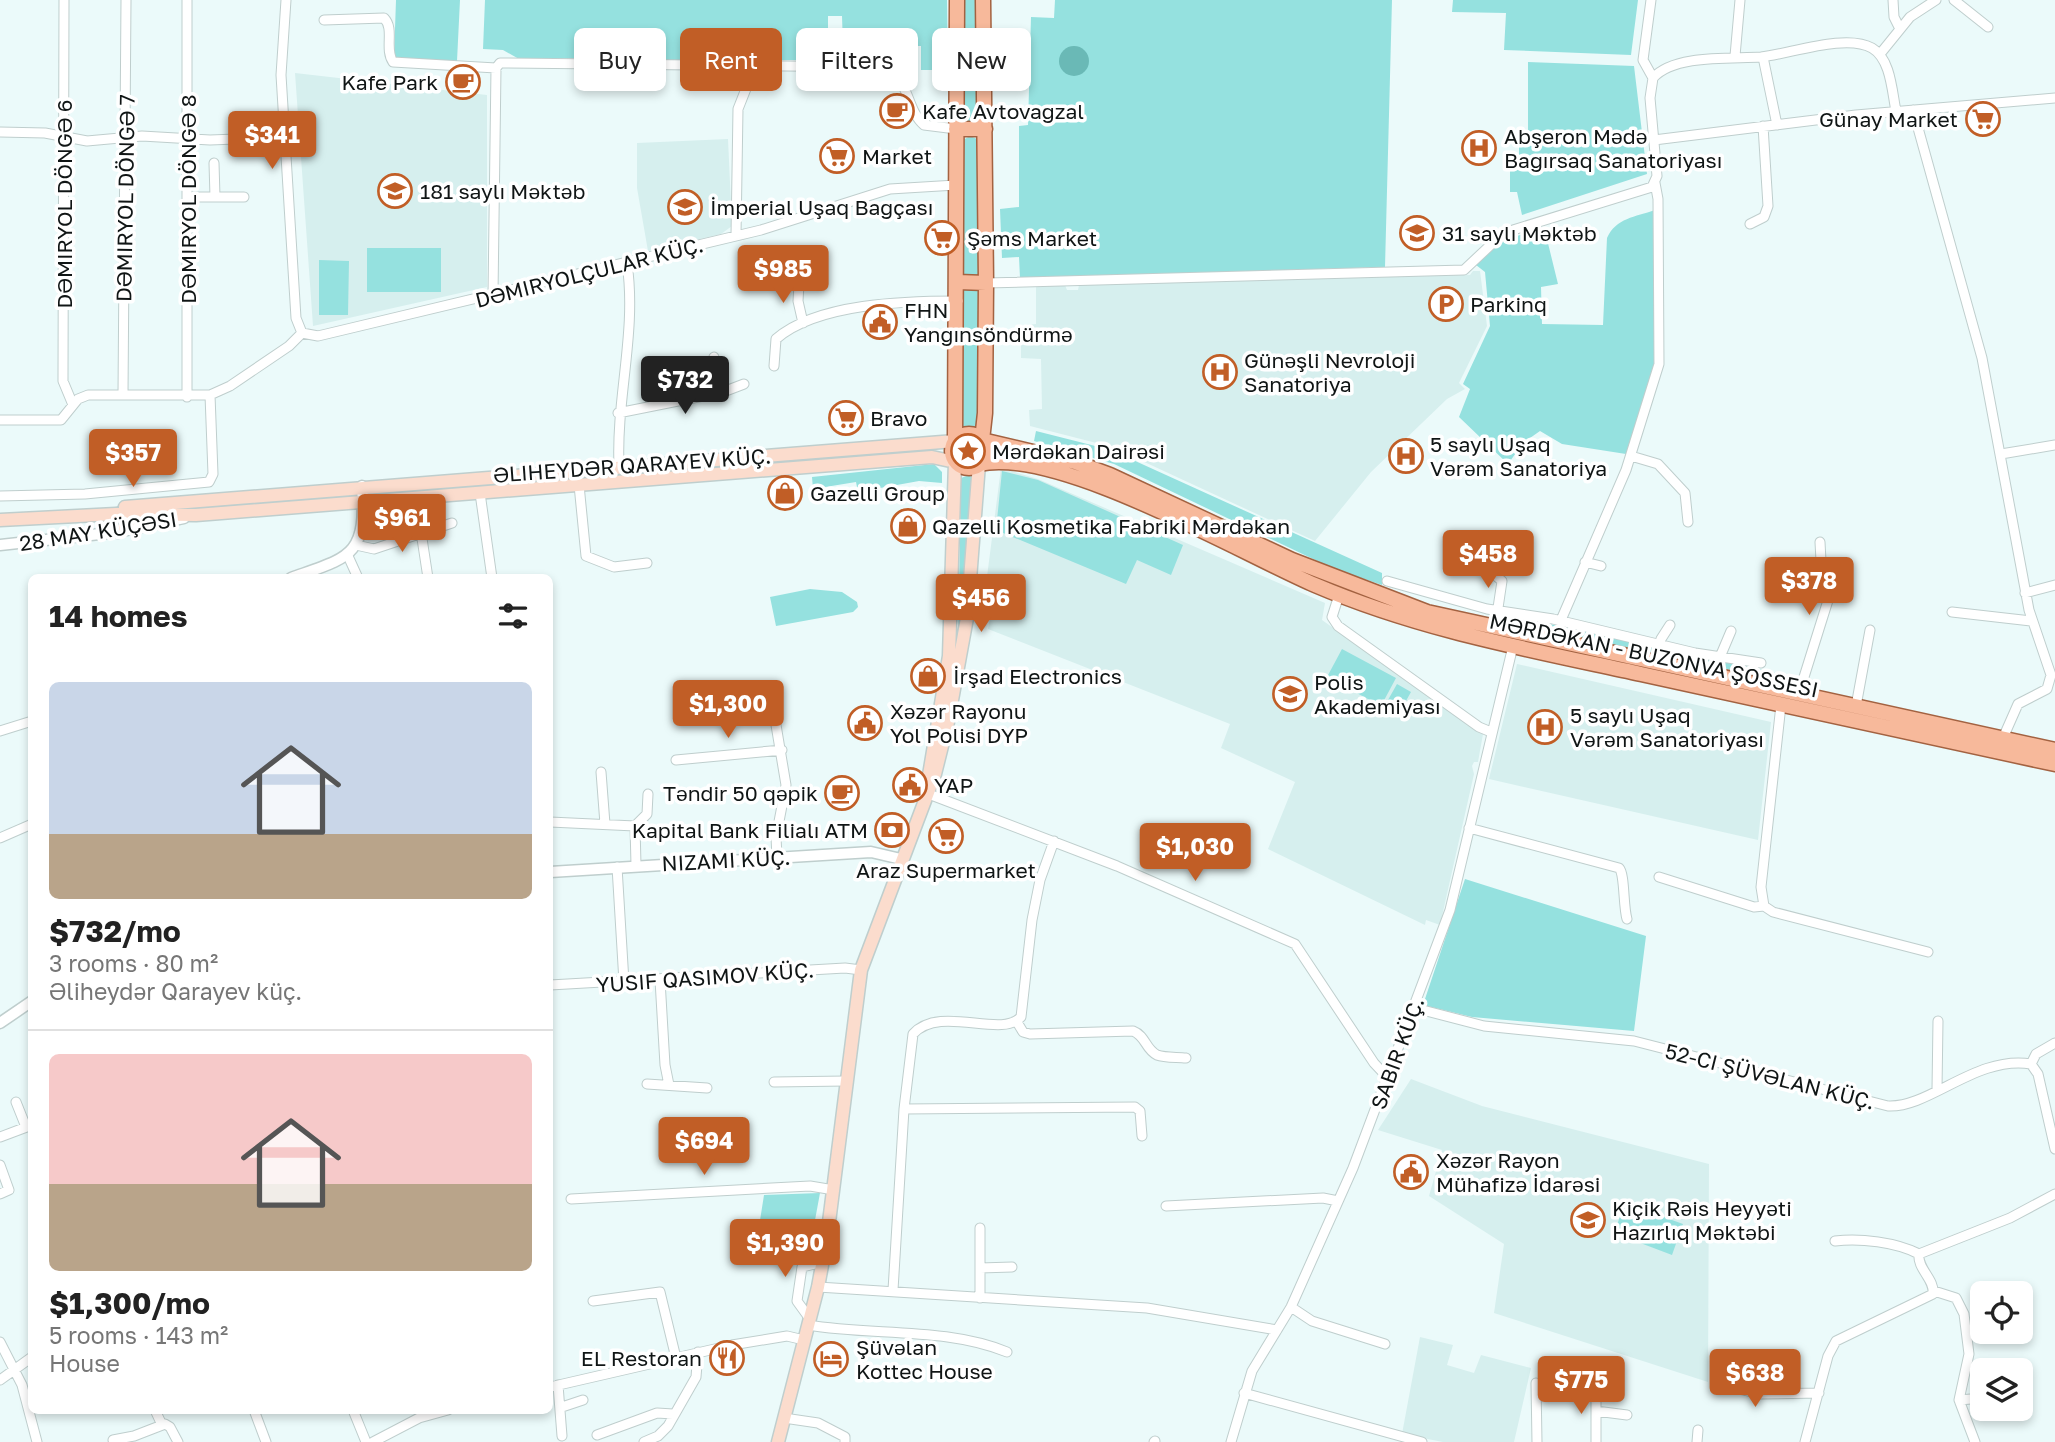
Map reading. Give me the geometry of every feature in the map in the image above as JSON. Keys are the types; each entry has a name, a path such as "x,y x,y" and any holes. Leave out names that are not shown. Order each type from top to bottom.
{"main road":[{"path":"926,793 949,656 955,462 951,451 955,441 958,301 957,0"},
{"path":"778,1442 823,1262 861,970 940,758 962,650 975,537 979,464 985,455 982,440 985,414 986,283 983,0"},
{"path":"956,129 985,129"},
{"path":"957,282 986,283"},
{"path":"955,441 968,433 982,440 1062,458 1110,475 1338,579 1427,612 2055,750"},
{"name":"ƏLIHEYDƏR QARAYEV KÜÇ.","path":"267,494 955,441"},
{"path":"779,454 780,469"},
{"name":"ƏLIHEYDƏR QARAYEV KÜÇ.","path":"196,515 936,457 955,462"},
{"path":"955,462 970,468 979,464"},
{"name":"MƏRDƏKAN - BUZONVA ŞOSSESI","path":"979,464 1014,462 1072,475 1124,496 1339,595 1423,625 2055,764"},
{"path":"473,478 467,486 477,494"},
{"path":"0,518 116,514 196,515 267,494"},
{"path":"0,518 267,494"},
{"path":"116,514 129,521 126,528 118,532"}],"street":[{"name":"DƏMIRYOL DÖNGƏ 6","path":"64,0 62,381 73,405"},
{"name":"DƏMIRYOL DÖNGƏ 7","path":"123,395 126,0"},
{"name":"DƏMIRYOL DÖNGƏ 8","path":"187,0 187,397"},
{"path":"0,420 61,420 73,405 88,395 210,395 279,353 302,333 296,318 281,62 286,0"},
{"path":"1561,621 1631,456 1660,357 1658,199 1650,98 1653,78 1643,60 1651,0"},
{"path":"1735,56 1740,0"},
{"path":"1893,0 1894,17 1899,29"},
{"path":"1880,54 1910,17 1936,0"},
{"path":"1954,0 1987,27"},
{"path":"324,20 384,18 389,24 389,55 393,62 496,68 506,63 680,64"},
{"path":"1653,78 1673,67 1735,56 1763,57 1793,49 1849,43 1868,46 1880,54 1896,111"},
{"path":"1763,57 1777,125"},
{"path":"782,66 888,68 898,76 912,111 924,125 956,129"},
{"path":"493,295 496,68"},
{"path":"736,235 738,109 745,91"},
{"path":"1654,139 1896,111 2055,98"},
{"path":"1913,110 1976,332 2001,454 2007,507 2031,621 2050,669 2053,684 2018,704 2003,738"},
{"path":"1750,223 1764,217 1768,206 1763,126"},
{"path":"0,132 45,133 87,141 127,138 285,137"},
{"path":"214,163 215,197"},
{"path":"986,283 1459,271 1469,267 1497,239 1513,230 1647,189 1655,183"},
{"name":"DƏMIRYOLÇULAR KÜÇ.","path":"302,333 318,336 627,264 890,189 956,185"},
{"path":"189,197 244,197"},
{"path":"619,466 618,413 629,299 627,264"},
{"path":"799,284 798,302 803,323"},
{"path":"774,366 776,339 803,323 895,303 958,301"},
{"path":"714,357 723,392"},
{"path":"618,413 723,392 744,384"},
{"path":"0,496 85,494 209,482 213,474 210,395"},
{"path":"2001,454 2055,445"},
{"path":"1631,456 1658,464 1685,493 1688,522"},
{"path":"579,485 586,556 614,567 647,563"},
{"path":"304,574 330,566 348,556 356,545 363,501 362,486"},
{"path":"477,494 491,574"},
{"name":"28 MAY KÜÇƏSI","path":"0,545 118,532 196,515"},
{"path":"356,545 374,549 452,523"},
{"path":"421,532 427,574"},
{"path":"1799,694 1830,594 1821,561 1821,542"},
{"path":"348,556 356,574"},
{"path":"1472,556 1500,576 1503,590 1495,628"},
{"path":"1586,562 1601,566"},
{"path":"1387,581 1429,595 1499,611 1561,621 1720,657 1761,663"},
{"path":"2025,593 2055,585"},
{"path":"1339,595 1332,617 1338,626 1479,727 1491,732"},
{"path":"1952,612 2031,621"},
{"path":"1653,662 1659,643 1670,625"},
{"path":"1856,706 1870,630"},
{"path":"1720,657 1731,631"},
{"name":"SABIR KÜÇ.","path":"1231,1442 1252,1371 1291,1307 1389,1079 1454,898 1513,646"},
{"path":"1764,906 1761,887 1780,705"},
{"path":"774,713 786,785 776,837 777,857"},
{"path":"0,730 28,722"},
{"path":"677,760 782,750"},
{"path":"601,772 605,824"},
{"path":"926,793 1054,841 1294,944 1374,1063 1389,1079"},
{"path":"636,865 635,826 647,814 648,794"},
{"path":"553,822 635,826"},
{"path":"0,838 28,826"},
{"path":"1469,828 1619,868 1624,874 1622,897 1627,919"},
{"path":"892,1290 904,1109 910,1049 916,1030 927,1025 957,1021 1006,1025 1017,1022 1024,1009 1029,940 1037,890 1054,841"},
{"name":"NIZAMI KÜÇ.","path":"553,872 877,852 901,859"},
{"path":"617,867 624,982"},
{"path":"1659,877 1754,907 1764,906 1773,912 1928,952"},
{"path":"553,985 845,968 861,970"},
{"path":"660,979 665,1065 670,1085"},
{"path":"0,1023 28,1004"},
{"name":"52-CI ŞÜVƏLAN KÜÇ.","path":"1415,1008 1484,1026 1634,1041 1888,1106 1905,1105 1968,1074 2016,1063 2031,1064"},
{"path":"1937,1088 1938,1021"},
{"path":"1017,1022 1023,1032 1030,1034 1133,1031 1143,1037 1150,1049 1159,1056 1186,1058"},
{"path":"2055,1043 2036,1054 2031,1064 2038,1074 2055,1149"},
{"path":"774,1082 845,1081"},
{"path":"647,1084 707,1088"},
{"path":"16,1102 28,1124"},
{"path":"904,1109 1135,1107 1140,1111 1142,1136"},
{"path":"0,1137 28,1126"},
{"path":"0,1165 9,1190 0,1194"},
{"path":"571,1199 810,1186 834,1190"},
{"path":"1835,1241 1858,1240 1906,1248 1919,1254 2010,1218 2055,1194"},
{"path":"1166,1206 1323,1198 1338,1201"},
{"path":"980,1228 981,1298"},
{"path":"1919,1254 1919,1263 1934,1291 1956,1298 1964,1314 1969,1354 1959,1400 1975,1442"},
{"path":"823,1262 802,1267 797,1301 809,1322 846,1331 882,1331 978,1342 1007,1352"},
{"path":"980,1268 1012,1267"},
{"path":"818,1287 1147,1308 1277,1331"},
{"path":"1805,1442 1836,1341 1931,1297 1934,1291"},
{"path":"593,1301 660,1292 676,1357"},
{"path":"1291,1307 1312,1321 1385,1343"},
{"path":"562,1436 558,1416 562,1407 554,1386 772,1337 804,1340"},
{"path":"0,1342 22,1385 28,1408"},
{"path":"644,1442 664,1431 696,1377 698,1352"},
{"path":"0,1380 28,1360"},
{"path":"1731,1378 1730,1387 1749,1393 1819,1393"},
{"path":"1536,1383 1537,1442"},
{"path":"1595,1442 1596,1390"},
{"path":"1244,1393 1409,1441 1422,1442"},
{"path":"1959,1400 1970,1399"},
{"path":"562,1407 583,1400"},
{"path":"1596,1411 1627,1415"},
{"path":"597,1435 657,1413 673,1414"},
{"path":"30,1414 37,1442"},
{"path":"157,1414 162,1425"},
{"path":"256,1414 266,1442"},
{"path":"355,1414 366,1442"},
{"path":"373,1442 419,1418 434,1414"},
{"path":"784,1418 827,1426 845,1437 845,1442"},
{"path":"113,1440 134,1436 162,1425 170,1427 178,1442"},
{"path":"1696,1442 1698,1430"}],"shaded area":[{"path":"396,0 460,0 457,61 394,58"},
{"path":"485,0 947,0 947,28 932,28 932,70 921,70 918,28 842,28 842,16 828,16 828,28 796,28 796,60 782,60 782,28 680,28 680,60 666,60 666,28 574,28 574,58 519,59 503,50 483,49"},
{"path":"962,0 976,0 976,28 962,28"},
{"path":"1055,0 1392,0 1385,267 1020,278 1019,257 1002,258 1000,209 1019,207 1019,126 1028,125 1031,17 1054,18"},
{"path":"1453,0 1638,0 1631,55 1504,50 1506,13 1452,12"},
{"path":"1074,46 1085,50 1089,61 1085,72 1074,76 1063,72 1059,61 1063,50"},
{"path":"1528,62 1634,66 1647,174 1522,215 1517,192 1510,192 1510,167 1519,166 1519,144 1528,144"},
{"name":"181 saylı Məktəb","path":"295,73 487,95 487,287 313,326"},
{"path":"963,91 977,91 977,120 970,123 963,119"},
{"path":"970,136 977,139 980,276 963,275 963,140"},
{"name":"İmperial Uşaq Bağçası","path":"728,139 732,226 721,234 648,251 637,188 637,143"},
{"path":"1655,210 1657,358 1626,454 1562,444 1540,431 1523,443 1508,464 1459,417 1470,389 1463,384 1490,326 1485,272 1476,265 1499,242 1544,227 1558,284 1541,287 1542,324 1603,325 1607,238 1621,222"},
{"path":"367,248 441,248 441,292 367,292"},
{"path":"319,260 349,261 348,315 319,315"},
{"path":"1473,271 1480,271 1487,326 1459,383 1465,389 1447,399 1371,472 1315,541 1112,447 1030,426 1029,410 1042,409 1041,359 1021,358 1021,326 1036,324 1036,286 1065,285 1067,290 1078,290 1079,285 1470,275"},
{"path":"963,290 980,290 979,427 963,427"},
{"path":"1036,431 1111,450 1382,573 1382,585 1332,568 1114,464 1034,441"},
{"path":"934,464 942,472 942,483 919,481 858,492 856,482 813,489 812,477"},
{"name":"Polis Akademiyası","path":"1001,468 1038,479 1325,603 1322,620 1483,734 1478,762 1474,762 1472,766 1474,774 1440,925 1426,920 1425,925 1268,849 1295,782 1221,748 1230,724 988,629 993,602 984,600"},
{"path":"1002,471 1038,480 1183,545 1171,575 1137,560 1126,584 996,530"},
{"path":"969,475 974,478 961,640 958,641 961,478"},
{"path":"810,589 842,592 857,602 858,607 853,612 776,626 770,597"},
{"path":"1504,615 1654,645 1651,653 1502,622"},
{"path":"1662,648 1799,678 1798,684 1660,655"},
{"path":"1342,649 1396,678 1381,706 1327,677"},
{"path":"1517,664 1771,722 1758,840 1489,779"},
{"path":"1397,684 1411,692 1398,715 1384,707"},
{"path":"1465,879 1646,936 1634,1031 1472,1017 1423,1005"},
{"name":"Kiçik Rəis Heyyəti Hazırlıq Məktəbi","path":"1411,1079 1482,1106 1709,1164 1708,1382 1494,1313 1504,1244 1429,1196 1442,1150 1378,1130"},
{"path":"820,1193 808,1258 755,1252 764,1195"},
{"path":"1625,1203 1683,1224 1672,1255 1614,1233"},
{"path":"1420,1337 1453,1345 1447,1365 1474,1373 1481,1355 1531,1368 1514,1442 1443,1442 1402,1434"}],"place":[{"name":"Kafe Park","path":"463,82"},
{"name":"Kafe Avtovağzal","path":"897,111"},
{"name":"Günay Market","path":"1983,119"},
{"name":"Abşeron Mədə Bağırsaq Sanatoriyası","path":"1479,148"},
{"name":"Market","path":"837,156"},
{"name":"181 saylı Məktəb","path":"395,191"},
{"name":"İmperial Uşaq Bağçası","path":"685,207"},
{"name":"31 saylı Məktəb","path":"1417,233"},
{"name":"Şəms Market","path":"942,238"},
{"name":"Parkinq","path":"1446,304"},
{"name":"FHN Yanğınsöndürmə","path":"880,322"},
{"name":"Günəşli Nevroloji Sanatoriya","path":"1220,372"},
{"name":"Bravo","path":"846,418"},
{"name":"Mərdəkan Dairəsi","path":"968,451"},
{"name":"5 saylı Uşaq Vərəm Sanatoriya","path":"1406,456"},
{"name":"Gazelli Group","path":"785,493"},
{"name":"Qazelli Kosmetika Fabriki Mərdəkan","path":"908,526"},
{"name":"İrşad Electronics","path":"928,676"},
{"name":"Polis Akademiyası","path":"1290,694"},
{"name":"Xəzər Rayonu Yol Polisi DYP","path":"865,723"},
{"name":"5 saylı Uşaq Vərəm Sanatoriyası","path":"1545,727"},
{"name":"YAP","path":"910,785"},
{"name":"Təndir 50 qəpik","path":"842,793"},
{"name":"Kapital Bank Filialı ATM","path":"892,830"},
{"name":"Araz Supermarket","path":"946,836"},
{"name":"Xəzər Rayon Mühafizə İdarəsi","path":"1411,1172"},
{"name":"Kiçik Rəis Heyyəti Hazırlıq Məktəbi","path":"1588,1220"},
{"name":"EL Restoran","path":"727,1358"},
{"name":"Şüvəlan Kottec House","path":"831,1359"}]}
